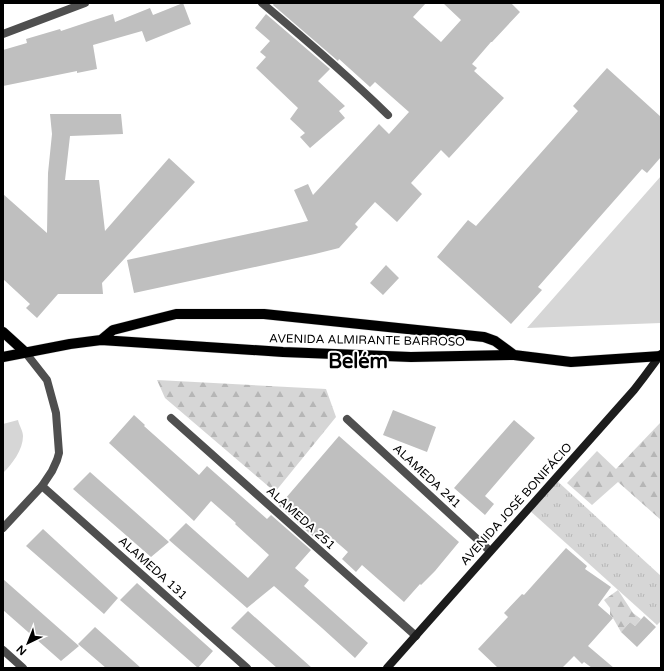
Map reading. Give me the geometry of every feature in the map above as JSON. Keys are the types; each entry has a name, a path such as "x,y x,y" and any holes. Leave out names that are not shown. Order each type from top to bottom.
{"main road":[{"path":"101,340 113,330 176,314 264,314 484,337 495,342 514,355"},
{"path":"3,332 25,352"},
{"name":"AVENIDA ALMIRANTE BARROSO","path":"3,357 70,344 101,340 328,354 411,357 514,355 571,362 660,355"},
{"name":"AVENIDA JOSÉ BONIFÁCIO","path":"387,668 644,377 660,355"}],"street":[{"path":"3,34 85,3"},
{"path":"262,3 310,44 388,115"},
{"path":"3,528 42,486 52,471 57,460 58,453 56,413 48,380 25,352"},
{"name":"ALAMEDA 251","path":"171,418 416,636"},
{"name":"ALAMEDA 241","path":"347,419 490,551"},
{"name":"ALAMEDA 131","path":"42,486 247,668"},
{"path":"3,650 23,668"}],"green space":[{"path":"661,176 661,323 527,328"},
{"path":"157,380 326,389 336,417 275,492 165,398"},
{"path":"18,420 23,434 23,441 13,461 3,473 3,424"},
{"path":"661,422 661,520 618,482 592,505 567,483 597,451 616,469"},
{"path":"555,479 661,576 661,621 657,625 528,509"},
{"path":"618,590 633,613 641,619 635,626 630,622 621,632 610,615 610,608 604,600"}],"building":[{"path":"183,3 191,24 146,42 142,31 93,45 97,69 77,73 77,71 3,86 3,50 27,43 26,39 60,29 61,31 113,14 115,22 150,8 153,15"},
{"path":"274,3 426,3 413,17 441,42 461,20 443,3 511,3 520,12 472,64 477,68 474,71 504,98 449,158 441,150 411,183 422,194 397,222 375,202 355,224 358,227 339,248 134,293 127,260 308,221 294,190 308,184 313,195 379,124 389,134 409,112 375,82 370,87 339,59 338,61 273,5"},
{"path":"266,14 330,69 318,81 345,106 339,111 345,118 310,148 300,137 305,133 290,119 298,108 256,68 266,57 260,52 270,41 255,28"},
{"path":"607,68 661,117 661,157 647,173 642,169 538,287 542,290 511,324 437,257 468,220 476,226 578,111 573,106"},
{"path":"50,114 121,114 123,134 70,136 65,180 99,180 105,231 169,158 195,182 102,283 103,294 58,294 37,318 26,308 30,304 3,279 3,194 47,233 48,173 52,134"},
{"path":"386,265 399,278 383,295 370,283"},
{"path":"393,410 436,427 427,452 383,435"},
{"path":"134,415 145,425 144,426 199,475 207,466 267,519 271,515 311,550 295,568 309,580 304,586 368,643 355,658 274,586 247,608 169,540 186,523 248,578 269,555 211,501 194,521 109,443"},
{"path":"514,420 535,438 485,496 494,504 485,515 454,488"},
{"path":"339,436 459,542 435,571 421,585 420,584 404,602 362,565 356,572 342,559 348,552 326,533 318,541 279,506"},
{"path":"90,472 169,542 151,557 73,489"},
{"path":"43,529 118,598 104,614 26,546"},
{"path":"566,548 587,566 585,569 611,587 598,605 613,618 588,646 614,668 592,668 584,662 582,664 574,656 562,668 498,668 478,649 508,617 504,613 522,594 524,595"},
{"path":"3,579 79,646 61,661 3,610"},
{"path":"137,583 213,651 198,668 120,600"},
{"path":"248,611 312,668 277,668 231,628"},
{"path":"644,616 656,627 637,647 621,632 630,622 635,626"},
{"path":"95,627 141,668 106,668 78,644"}],"district":[{"name":"Belém","path":"358,361"}]}
